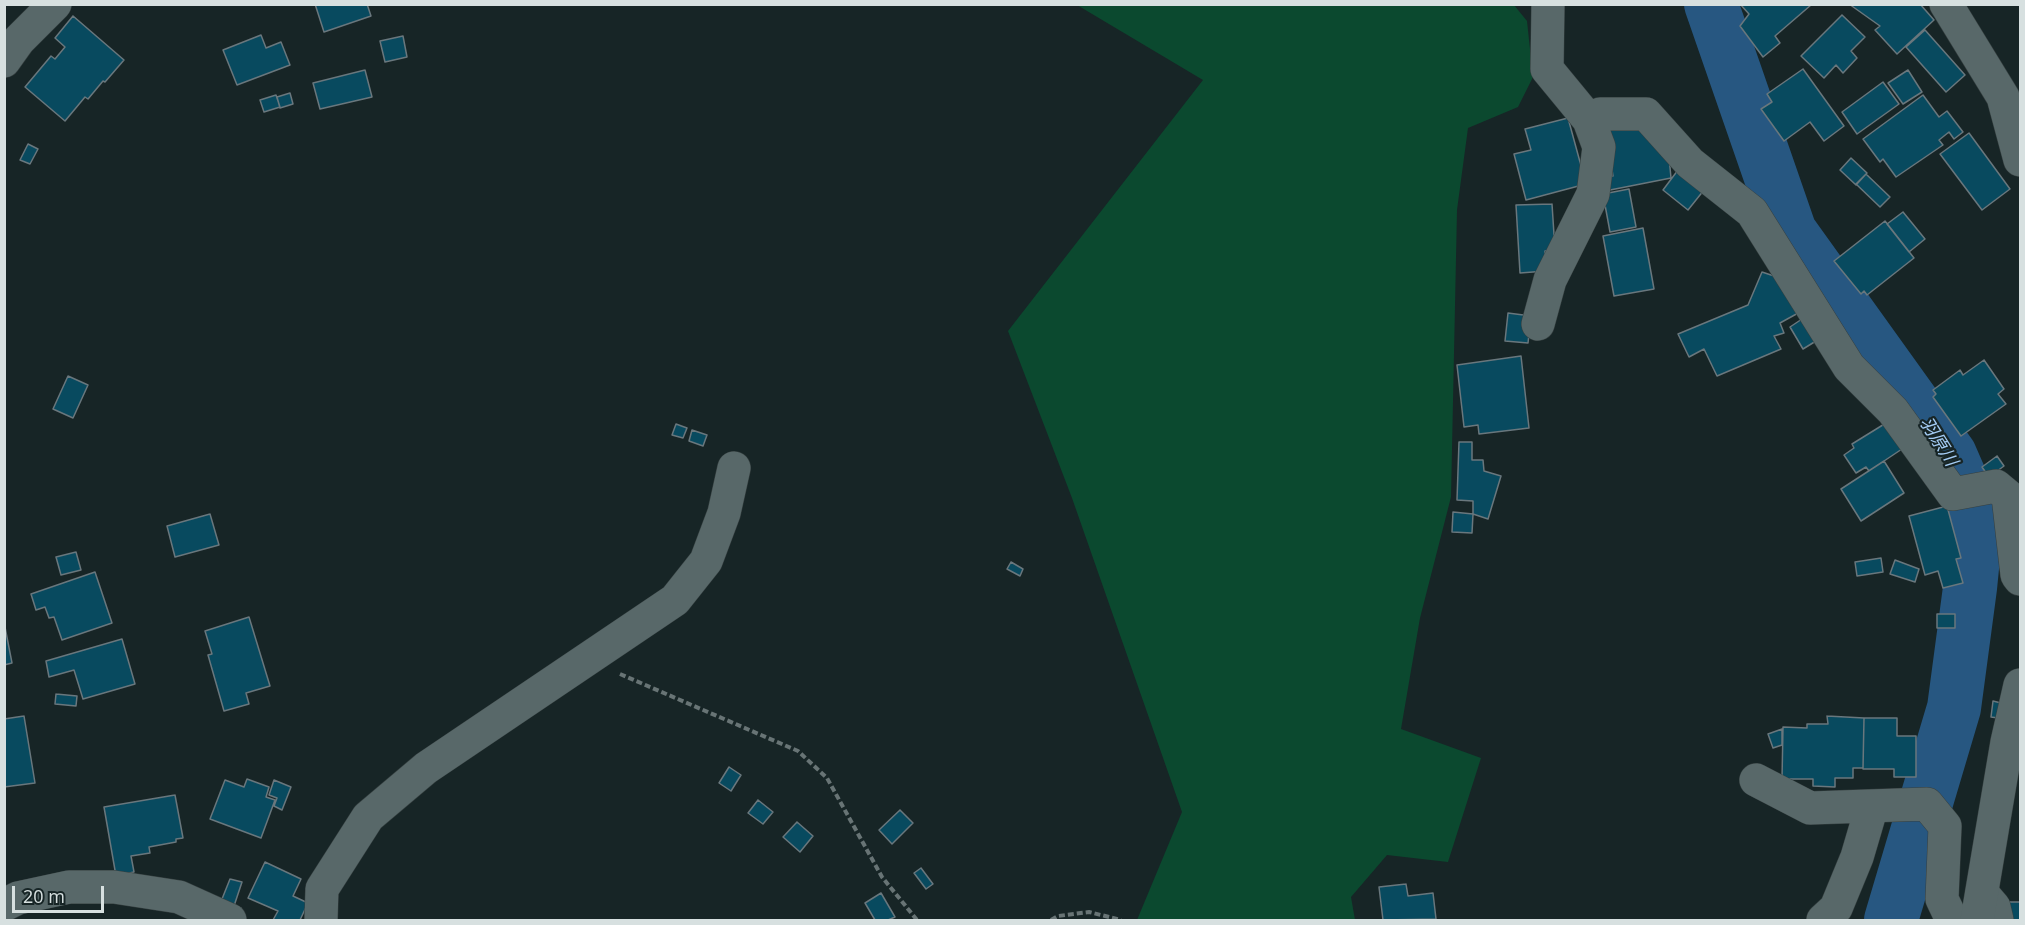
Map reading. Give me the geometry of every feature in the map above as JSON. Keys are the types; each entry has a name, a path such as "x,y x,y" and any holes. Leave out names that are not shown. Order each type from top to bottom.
{"street":[{"path":"4,61 19,40 56,4"},
{"path":"1538,324 1550,280 1593,194 1599,147 1590,120 1547,69 1548,4"},
{"path":"1946,4 2003,98 2020,160"},
{"path":"1590,120 1600,114 1646,114 1690,163 1752,212 1849,367 1893,411 1953,494 1996,486 2008,496 2017,575 2020,579"},
{"path":"321,921 322,889 368,817 426,768 675,600 705,561 724,513 734,468"},
{"path":"1985,911 2007,742 2020,685"},
{"path":"1756,780 1810,808 1927,804 1945,826 1942,899 1952,921"},
{"path":"1823,921 1836,908 1857,857 1872,806"},
{"path":"4,905 18,898 69,887 114,887 179,897 230,921"}],"path":[{"path":"586,660 798,751 827,778 882,877 917,921"},
{"path":"1051,921 1058,916 1089,912 1121,921"}],"green space":[{"path":"1077,5 1514,5 1527,21 1533,77 1518,107 1468,128 1457,210 1451,497 1420,618 1401,729 1481,758 1448,862 1387,855 1351,897 1355,920 1137,920 1182,812 1072,498 1008,331 1203,80"}],"building":[{"path":"315,4 367,4 371,16 324,32"},
{"path":"1740,4 1811,5 1775,36 1780,43 1763,57 1740,26 1749,14"},
{"path":"1849,4 1920,4 1934,20 1897,54 1875,30 1880,26"},
{"path":"1842,15 1865,37 1851,51 1857,58 1843,73 1836,65 1824,78 1801,56"},
{"path":"73,16 124,60 88,99 85,97 65,121 25,87 51,56 55,59 65,47 55,38"},
{"path":"1925,30 1965,75 1946,92 1906,47"},
{"path":"261,35 266,48 281,42 290,65 237,85 223,50"},
{"path":"403,36 407,57 385,62 380,41"},
{"path":"1803,69 1844,126 1824,141 1810,122 1784,141 1761,109 1772,102 1767,94"},
{"path":"365,70 372,97 320,109 313,83"},
{"path":"1908,70 1922,92 1903,104 1888,83"},
{"path":"1883,82 1899,104 1857,134 1842,112"},
{"path":"290,93 293,104 280,108 277,97"},
{"path":"276,95 280,107 264,112 260,100"},
{"path":"1923,95 1939,117 1947,111 1963,132 1954,139 1949,132 1939,140 1943,145 1896,177 1883,159 1880,162 1863,139"},
{"path":"1568,118 1586,184 1526,200 1514,154 1531,150 1525,129"},
{"path":"1636,125 1669,157 1671,178 1605,191 1604,177 1613,176 1606,130"},
{"path":"1969,133 2010,189 1982,210 1940,154"},
{"path":"28,144 38,149 30,164 20,160"},
{"path":"1851,158 1867,173 1856,185 1840,170"},
{"path":"1678,170 1704,190 1688,210 1663,190"},
{"path":"1866,174 1890,197 1880,207 1856,184"},
{"path":"1629,189 1636,227 1610,232 1603,194"},
{"path":"1552,204 1555,250 1545,251 1546,271 1520,273 1516,205"},
{"path":"1903,212 1925,239 1909,252 1887,224"},
{"path":"1885,221 1914,258 1867,295 1864,291 1861,294 1834,261"},
{"path":"1643,228 1654,289 1614,296 1603,236"},
{"path":"1762,272 1777,277 1800,312 1780,323 1784,333 1774,336 1781,349 1717,376 1704,349 1689,357 1678,334 1748,305"},
{"path":"1508,313 1531,316 1528,343 1505,341"},
{"path":"1802,319 1816,341 1803,349 1790,327"},
{"path":"1521,356 1529,428 1479,434 1478,425 1464,427 1457,365"},
{"path":"1984,360 2004,389 1998,394 2006,404 1961,436 1933,397 1936,394 1933,390 1960,370 1963,375"},
{"path":"68,376 88,385 73,418 53,409"},
{"path":"1886,423 1902,449 1869,471 1866,467 1856,473 1844,455 1854,448 1852,444"},
{"path":"676,424 687,428 683,438 672,435"},
{"path":"692,430 707,435 703,446 689,441"},
{"path":"1459,442 1472,442 1472,460 1483,460 1484,471 1501,476 1488,519 1473,514 1473,501 1457,500"},
{"path":"1997,456 2004,466 1989,477 1982,467"},
{"path":"1884,461 1904,493 1861,521 1841,489"},
{"path":"1947,506 1961,558 1956,559 1963,583 1943,588 1938,571 1925,575 1909,516"},
{"path":"1453,512 1473,514 1472,533 1452,532"},
{"path":"210,514 219,545 175,557 167,526"},
{"path":"76,552 81,570 61,575 56,557"},
{"path":"1881,558 1883,572 1857,576 1855,562"},
{"path":"1895,560 1919,569 1915,582 1890,574"},
{"path":"1011,562 1023,569 1020,576 1007,569"},
{"path":"95,572 112,623 62,640 54,617 49,618 45,607 36,610 31,594"},
{"path":"1937,614 1955,614 1955,628 1937,628"},
{"path":"249,617 270,686 246,693 249,704 224,711 208,655 212,654 205,631"},
{"path":"4,622 12,663 4,665"},
{"path":"122,639 135,684 83,699 74,670 49,677 46,661"},
{"path":"56,694 77,696 76,706 55,704"},
{"path":"1993,701 2001,703 1998,718 1991,717"},
{"path":"24,716 35,783 4,787 4,719"},
{"path":"1827,716 1864,718 1863,768 1853,768 1853,778 1835,778 1835,787 1813,786 1813,779 1782,779 1783,727 1807,728 1807,724 1828,724"},
{"path":"1864,718 1897,718 1897,736 1916,736 1916,777 1894,777 1894,769 1863,769"},
{"path":"1782,729 1782,745 1773,748 1768,734"},
{"path":"729,767 741,775 731,791 719,783"},
{"path":"247,779 269,787 266,797 275,800 261,838 210,819 225,780 244,787"},
{"path":"274,780 291,787 282,810 274,806 277,798 269,795"},
{"path":"175,795 183,838 176,839 176,842 149,847 150,853 131,856 134,872 116,876 104,807"},
{"path":"758,800 773,812 763,824 748,813"},
{"path":"900,810 913,823 892,844 879,830"},
{"path":"797,822 813,836 800,852 783,837"},
{"path":"265,862 301,879 293,896 308,903 300,920 273,920 278,911 248,898"},
{"path":"921,868 933,884 926,889 914,873"},
{"path":"230,879 242,882 234,906 241,908 239,914 220,904"},
{"path":"1406,884 1408,896 1433,893 1436,919 1383,920 1379,887"},
{"path":"881,893 895,917 888,920 875,920 865,903"},
{"path":"2005,902 2020,902 2020,920 2004,920"}],"waterway":[{"name":"羽原川","path":"1711,4 1790,232 1950,455 1977,517 1954,708 1891,920"}]}
